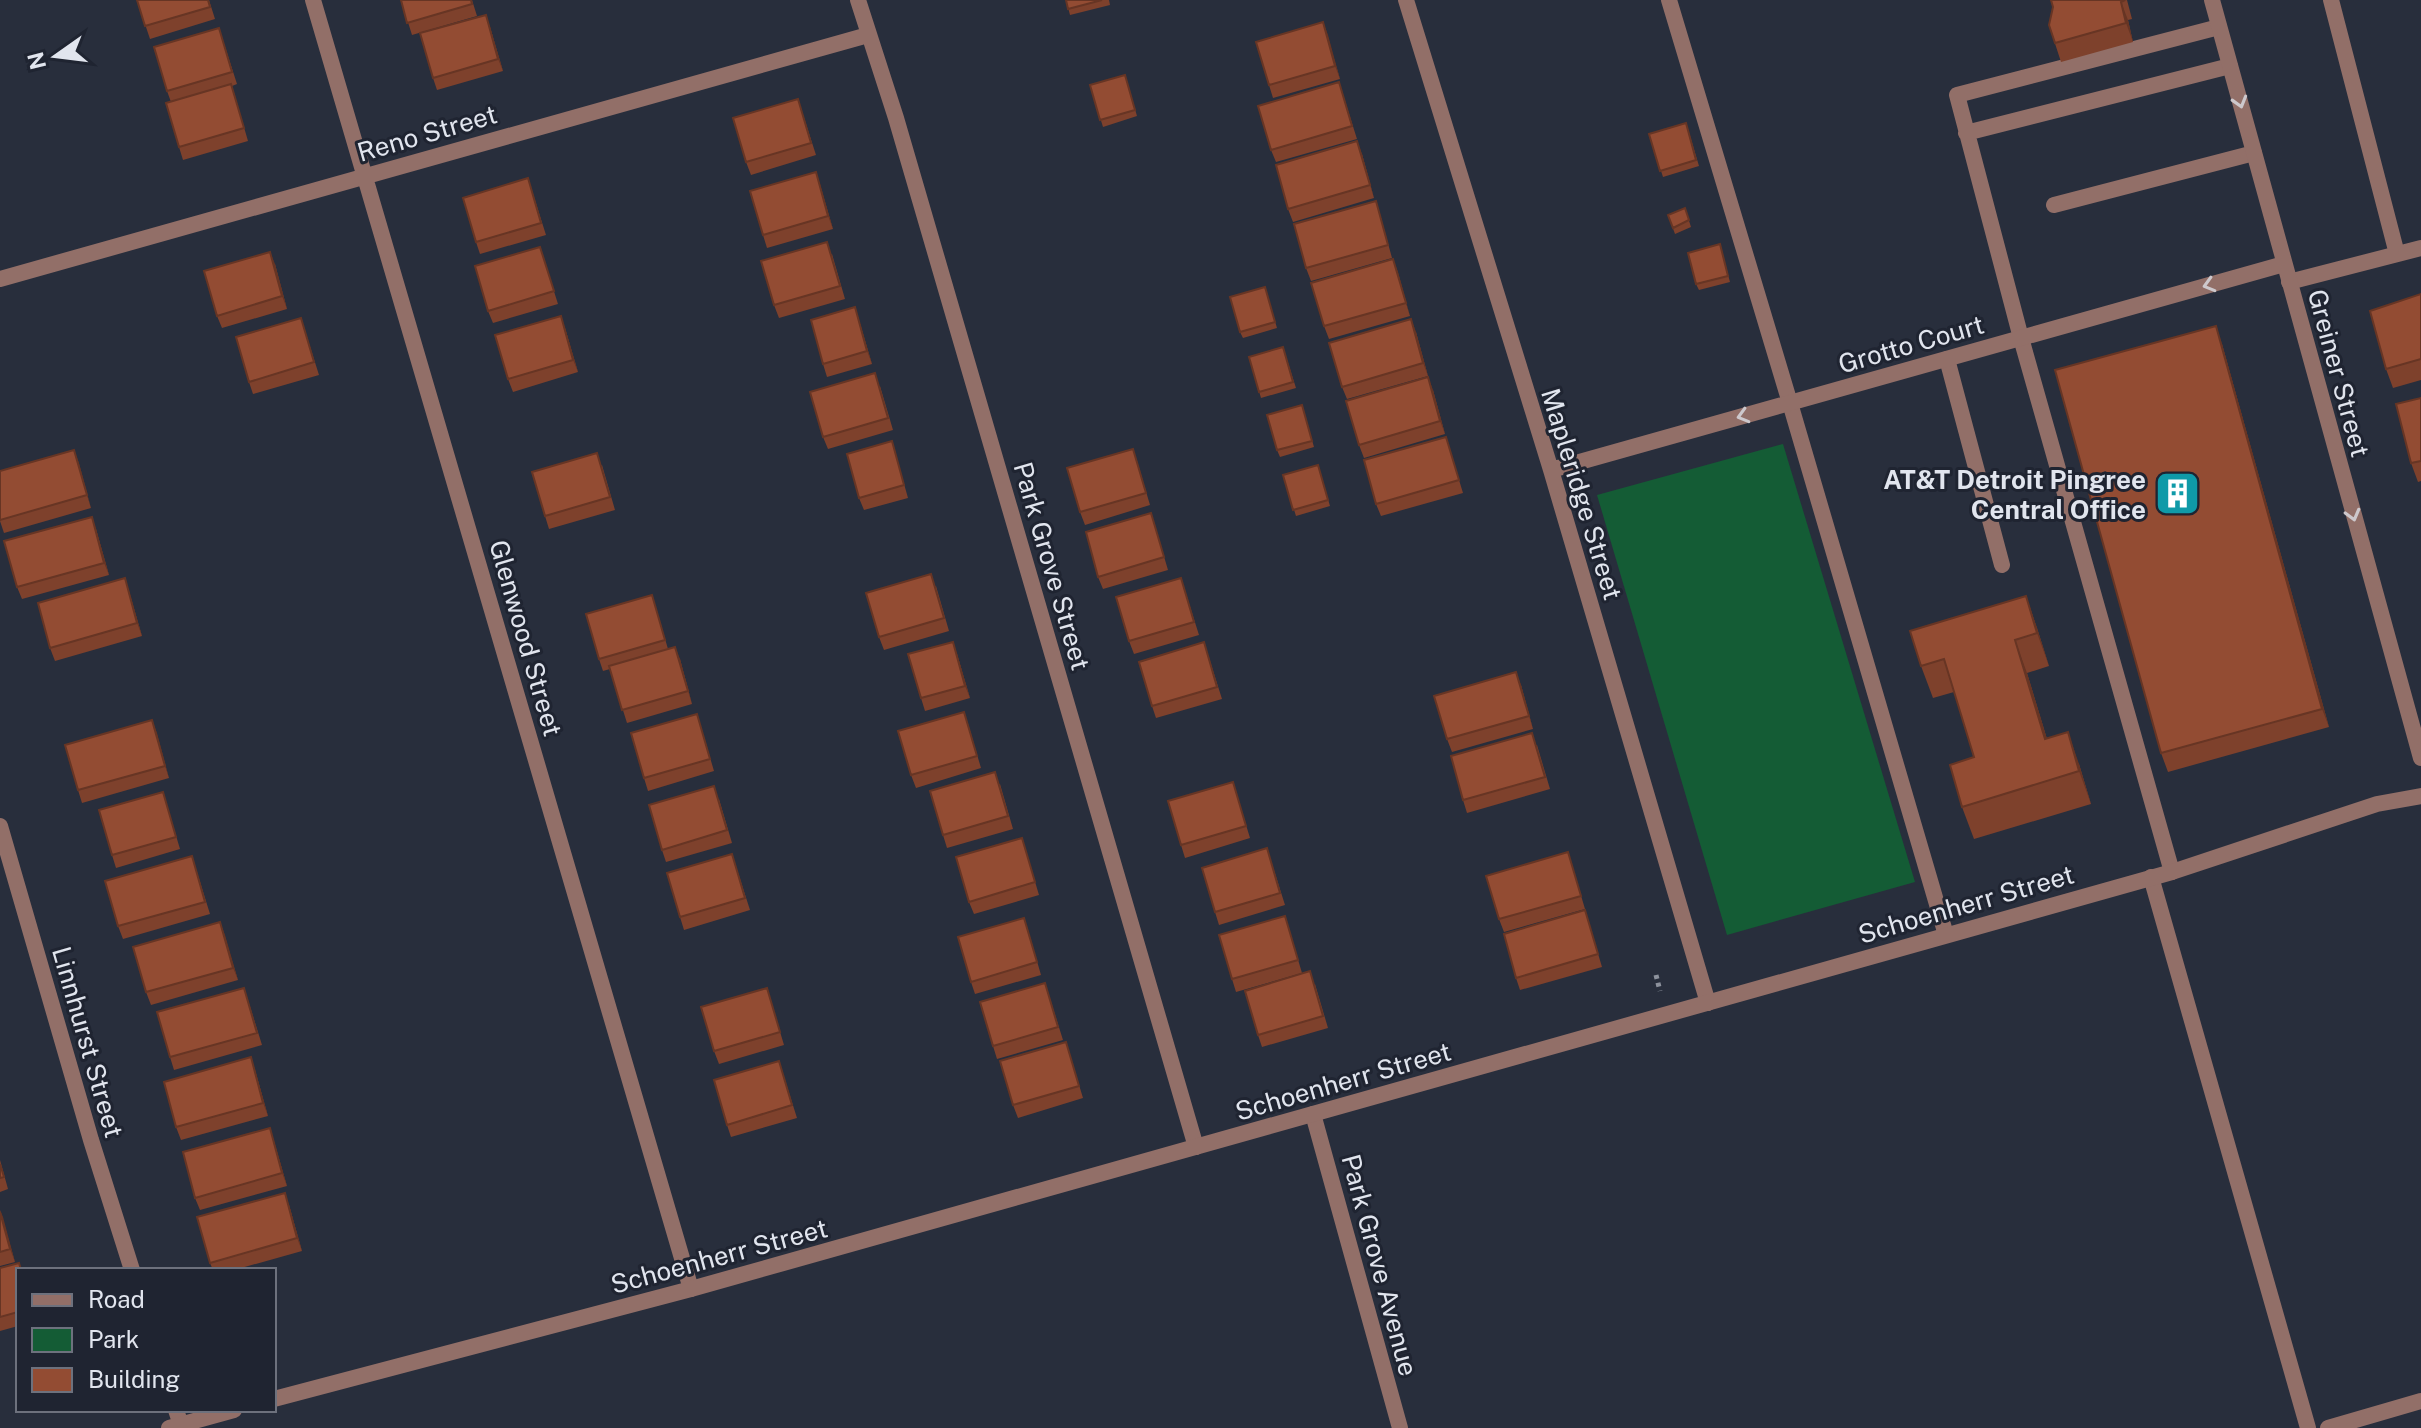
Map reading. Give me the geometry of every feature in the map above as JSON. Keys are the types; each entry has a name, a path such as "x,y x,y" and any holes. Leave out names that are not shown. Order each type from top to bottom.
{"street":[{"name":"Glenwood Street","path":"313,0 691,1289"},
{"name":"Park Grove Street","path":"858,0 896,118 1196,1147"},
{"name":"Mapleridge Street","path":"1406,0 1551,470 1708,1003"},
{"path":"1669,0 1946,935"},
{"name":"Greiner Street","path":"2212,0 2421,758"},
{"path":"2331,0 2397,254"},
{"path":"2172,872 2021,338 1957,95 2219,27"},
{"name":"Reno Street","path":"0,279 868,35"},
{"path":"1966,133 2230,66"},
{"path":"2054,205 2254,153"},
{"path":"2289,282 2421,248"},
{"name":"Grotto Court","path":"1551,470 2284,264"},
{"path":"1947,359 2002,565"},
{"name":"Schoenherr Street","path":"276,1398 691,1289 2172,872 2377,804 2421,796"},
{"name":"Linnhurst Street","path":"0,826 131,1268"},
{"path":"2151,877 2308,1428"},
{"name":"Park Grove Avenue","path":"1313,1114 1400,1428"},
{"path":"2328,1428 2421,1401"},
{"path":"177,1422 224,1412"}],"green space":[{"path":"1783,444 1915,882 1727,935 1597,495"}],"building":[{"path":"137,0 208,0 210,7 145,26"},
{"path":"401,0 471,0 472,4 407,23"},
{"path":"1066,0 1102,0 1068,9"},
{"path":"2051,0 2125,0 2121,2 2126,23 2055,43 2049,25 2053,7"},
{"path":"486,15 498,59 433,78 420,33"},
{"path":"1323,22 1335,66 1269,85 1256,42"},
{"path":"219,28 232,72 167,91 154,47"},
{"path":"1125,75 1135,110 1100,120 1090,85"},
{"path":"1339,82 1352,126 1271,150 1258,106"},
{"path":"231,84 244,128 179,147 166,103"},
{"path":"798,99 811,143 746,162 733,118"},
{"path":"1686,123 1696,160 1660,171 1649,134"},
{"path":"1357,141 1370,185 1288,209 1276,165"},
{"path":"816,172 828,216 763,235 750,191"},
{"path":"528,178 541,223 476,242 463,198"},
{"path":"1376,201 1388,245 1306,268 1294,224"},
{"path":"1685,208 1689,220 1673,228 1668,215"},
{"path":"827,242 840,286 774,305 761,261"},
{"path":"1720,244 1728,276 1696,284 1688,253"},
{"path":"540,247 554,291 488,311 475,266"},
{"path":"270,252 282,296 217,316 204,271"},
{"path":"1393,259 1406,303 1324,326 1311,283"},
{"path":"1265,287 1275,322 1240,332 1230,297"},
{"path":"2421,294 2421,359 2386,369 2370,311"},
{"path":"855,307 867,351 823,364 811,320"},
{"path":"561,316 573,360 508,379 495,335"},
{"path":"301,318 314,362 249,382 236,337"},
{"path":"1411,319 1423,363 1342,387 1329,343"},
{"name":"AT&T Detroit Pingree Central Office","path":"2216,326 2322,709 2161,753 2055,370"},
{"path":"1283,347 1293,382 1259,392 1249,357"},
{"path":"875,373 888,418 823,437 810,392"},
{"path":"1428,377 1440,421 1359,445 1346,401"},
{"path":"2421,398 2421,461 2411,463 2396,404"},
{"path":"1302,405 1312,441 1277,450 1267,415"},
{"path":"1446,437 1459,480 1376,504 1364,460"},
{"path":"892,441 904,485 859,498 847,454"},
{"path":"1133,449 1146,493 1080,512 1067,468"},
{"path":"74,450 87,495 0,520 0,471"},
{"path":"597,453 610,497 545,516 532,472"},
{"path":"1318,465 1328,500 1293,510 1283,475"},
{"path":"1151,513 1164,557 1098,577 1086,532"},
{"path":"92,517 104,563 17,587 4,541"},
{"path":"931,574 944,618 879,637 866,593"},
{"path":"125,578 137,623 50,648 38,603"},
{"path":"1181,578 1194,622 1129,641 1116,597"},
{"path":"652,595 665,640 599,659 586,614"},
{"path":"2026,596 2037,633 2015,640 2045,739 2068,732 2079,771 1962,807 1950,765 1974,757 1944,659 1921,666 1910,631"},
{"path":"953,642 965,686 921,698 908,654"},
{"path":"1204,642 1217,687 1152,706 1139,662"},
{"path":"675,647 688,691 622,710 609,666"},
{"path":"1516,672 1529,716 1447,739 1434,696"},
{"path":"964,712 977,756 911,775 898,731"},
{"path":"697,714 710,759 644,778 631,733"},
{"path":"152,720 165,766 78,790 65,745"},
{"path":"1532,733 1545,777 1463,800 1451,756"},
{"path":"995,772 1008,816 943,835 930,791"},
{"path":"1233,782 1246,826 1181,845 1168,801"},
{"path":"714,786 727,830 662,850 649,805"},
{"path":"163,792 176,837 112,855 99,810"},
{"path":"1022,838 1035,882 969,902 956,857"},
{"path":"1267,848 1280,893 1215,912 1202,868"},
{"path":"1568,852 1581,896 1499,919 1486,876"},
{"path":"732,854 745,898 680,917 667,873"},
{"path":"192,856 205,902 118,926 105,881"},
{"path":"1585,910 1598,954 1516,978 1504,934"},
{"path":"1285,916 1298,960 1232,979 1219,935"},
{"path":"1024,918 1037,962 971,982 958,937"},
{"path":"220,922 233,968 146,992 133,947"},
{"path":"1310,971 1323,1016 1258,1035 1245,991"},
{"path":"1045,983 1058,1027 993,1046 980,1002"},
{"path":"244,988 257,1033 170,1057 157,1012"},
{"path":"767,988 780,1032 714,1051 701,1007"},
{"path":"1066,1042 1079,1086 1013,1105 1000,1061"},
{"path":"251,1057 263,1103 176,1127 164,1082"},
{"path":"779,1061 792,1105 727,1125 714,1080"},
{"path":"270,1128 282,1173 195,1198 183,1152"},
{"path":"285,1193 297,1238 210,1263 197,1217"},
{"path":"0,1212 10,1249 0,1252"},
{"path":"19,1263 20,1268 16,1268 16,1313 0,1317 0,1268"}],"place":[{"name":"AT&T Detroit Pingree Central Office","path":"2177,494"}]}
